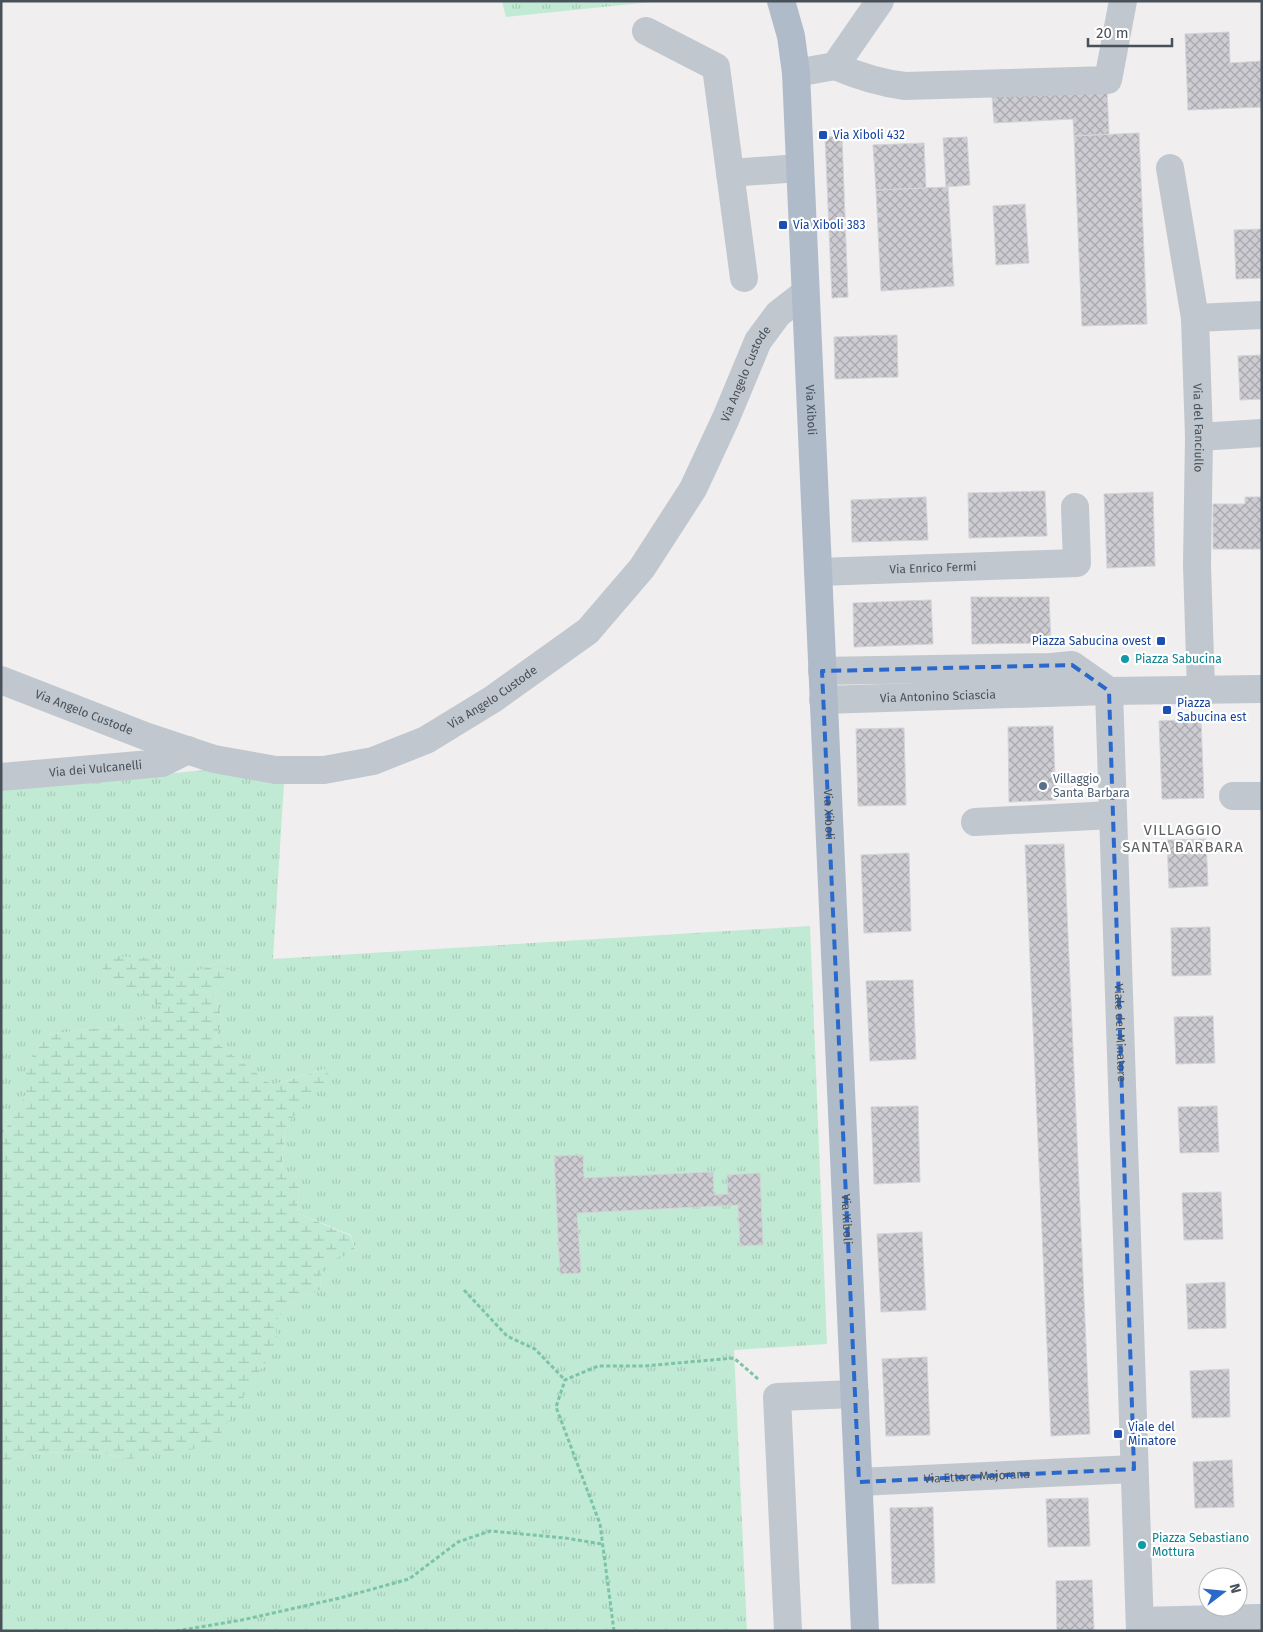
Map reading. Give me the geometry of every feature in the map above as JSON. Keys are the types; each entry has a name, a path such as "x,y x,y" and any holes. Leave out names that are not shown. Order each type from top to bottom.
{"main road":[{"name":"Via Xiboli","path":"781,1 791,36 796,73 865,1631"}],"street":[{"path":"835,66 880,1"},
{"path":"796,73 835,66 861,77 885,84 905,86 1108,80 1123,1"},
{"path":"646,31 716,67 744,278"},
{"path":"730,173 800,168"},
{"name":"Via del Fanciullo","path":"1170,168 1195,318 1199,436 1197,565 1201,690"},
{"name":"Via Angelo Custode","path":"1,680 145,736 214,759 276,770 324,770 372,761 426,740 485,704 588,631 642,568 693,489 726,418 758,341 778,314 805,293"},
{"path":"1195,318 1262,315"},
{"path":"1199,436 1262,433"},
{"name":"Via Enrico Fermi","path":"818,572 1077,563 1075,507"},
{"path":"822,671 1052,680 1109,691 1262,689"},
{"name":"Via Antonino Sciascia","path":"823,700 1052,680"},
{"path":"975,822 1113,825 1109,691"},
{"name":"Via dei Vulcanelli","path":"1,776 162,763 188,750"},
{"path":"1233,796 1262,796"},
{"name":"Viale del Minatore","path":"1113,825 1134,1469"},
{"path":"788,1631 777,1397 855,1394"},
{"path":"1134,1469 1140,1626 1259,1618 1260,1631"},
{"name":"Via Ettore Majorana","path":"859,1482 1134,1469"}],"path":[{"path":"464,1290 507,1336 535,1349 565,1380"},
{"path":"614,1631 600,1524 556,1407 565,1380 598,1366 644,1366 734,1358 777,1397"},
{"path":"176,1631 242,1620 301,1607 408,1579 458,1542 490,1530 602,1544"}],"highlighted area":[{"path":"1072,665 1109,691 1134,1469 859,1482 822,671"}],"green space":[{"path":"502,1 661,1 506,17"},
{"path":"204,770 284,783 273,959 810,926 827,1344 734,1350 747,1631 1,1631 1,1465 28,1454 88,1451 129,1459 275,1322 291,1303 320,1290 322,1262 356,1252 351,1235 297,1213 299,1185 281,1171 286,1125 324,1069 272,1085 214,1041 223,1021 214,994 230,977 229,959 181,977 152,958 101,966 109,980 141,994 168,1011 133,1023 46,1035 25,1070 25,1096 1,1136 1,791"},
{"path":"115,956 152,958 181,977 229,959 230,977 214,994 223,1021 214,1041 272,1085 325,1069 330,1077 286,1125 281,1170 299,1185 297,1213 351,1236 356,1253 322,1262 320,1290 291,1303 275,1322 278,1342 214,1444 190,1450 129,1459 88,1451 28,1454 1,1465 1,1136 25,1096 25,1070 46,1035 133,1023 167,1011 141,994 109,980 101,966"}],"building":[{"path":"1229,32 1230,63 1262,61 1262,107 1188,110 1185,34"},
{"path":"1107,90 1109,134 1074,136 1073,119 994,123 992,96"},
{"path":"1139,133 1147,324 1082,326 1074,136"},
{"path":"842,136 848,297 832,298 825,137"},
{"path":"967,137 970,185 946,187 943,138"},
{"path":"924,143 926,188 876,190 873,145"},
{"path":"948,187 954,286 881,291 876,190"},
{"path":"1025,204 1029,263 996,265 993,206"},
{"path":"1262,229 1262,278 1236,279 1234,230"},
{"path":"897,335 898,377 835,379 834,337"},
{"path":"1262,355 1262,399 1240,400 1238,356"},
{"path":"1045,491 1047,536 969,538 968,493"},
{"path":"1153,492 1155,566 1107,568 1104,494"},
{"path":"926,497 928,540 852,542 851,500"},
{"path":"1245,497 1262,497 1262,549 1213,549 1213,504 1245,504"},
{"path":"971,597 1049,597 1051,643 972,644"},
{"path":"931,600 933,644 854,647 853,603"},
{"path":"1201,719 1204,798 1162,799 1159,721"},
{"path":"1053,726 1056,800 1009,802 1008,727"},
{"path":"904,728 906,805 858,806 856,729"},
{"path":"1206,839 1208,886 1169,888 1167,840"},
{"path":"1064,844 1090,1434 1051,1436 1025,845"},
{"path":"909,853 911,931 864,933 861,855"},
{"path":"1210,927 1211,975 1172,976 1171,928"},
{"path":"913,980 916,1059 870,1061 866,981"},
{"path":"1213,1016 1215,1063 1176,1064 1174,1017"},
{"path":"918,1106 920,1182 874,1184 871,1107"},
{"path":"1217,1106 1219,1152 1180,1153 1178,1107"},
{"path":"583,1155 584,1178 713,1172 714,1195 728,1194 727,1175 760,1173 763,1245 740,1246 738,1205 577,1213 581,1273 560,1274 554,1156"},
{"path":"1221,1192 1223,1239 1184,1240 1182,1193"},
{"path":"922,1232 926,1310 881,1312 877,1234"},
{"path":"1225,1282 1226,1328 1188,1329 1186,1284"},
{"path":"927,1357 930,1435 886,1436 882,1359"},
{"path":"1229,1369 1230,1417 1192,1418 1190,1371"},
{"path":"1232,1460 1234,1507 1195,1508 1193,1462"},
{"path":"1088,1498 1090,1546 1048,1547 1046,1499"},
{"path":"933,1507 935,1583 892,1584 890,1508"},
{"path":"1092,1580 1094,1631 1057,1631 1056,1581"}],"place":[{"name":"Via Xiboli 432","path":"823,135"},
{"name":"Via Xiboli 383","path":"783,225"},
{"name":"Piazza Sabucina ovest","path":"1161,641"},
{"name":"Piazza Sabucina","path":"1125,659"},
{"name":"Piazza Sabucina est","path":"1167,710"},
{"name":"Villaggio Santa Barbara","path":"1043,786"},
{"name":"Viale del Minatore","path":"1118,1434"},
{"name":"Piazza Sebastiano Mottura","path":"1142,1545"}],"district":[{"name":"VILLAGGIO SANTA BARBARA","path":"1183,838"}]}
